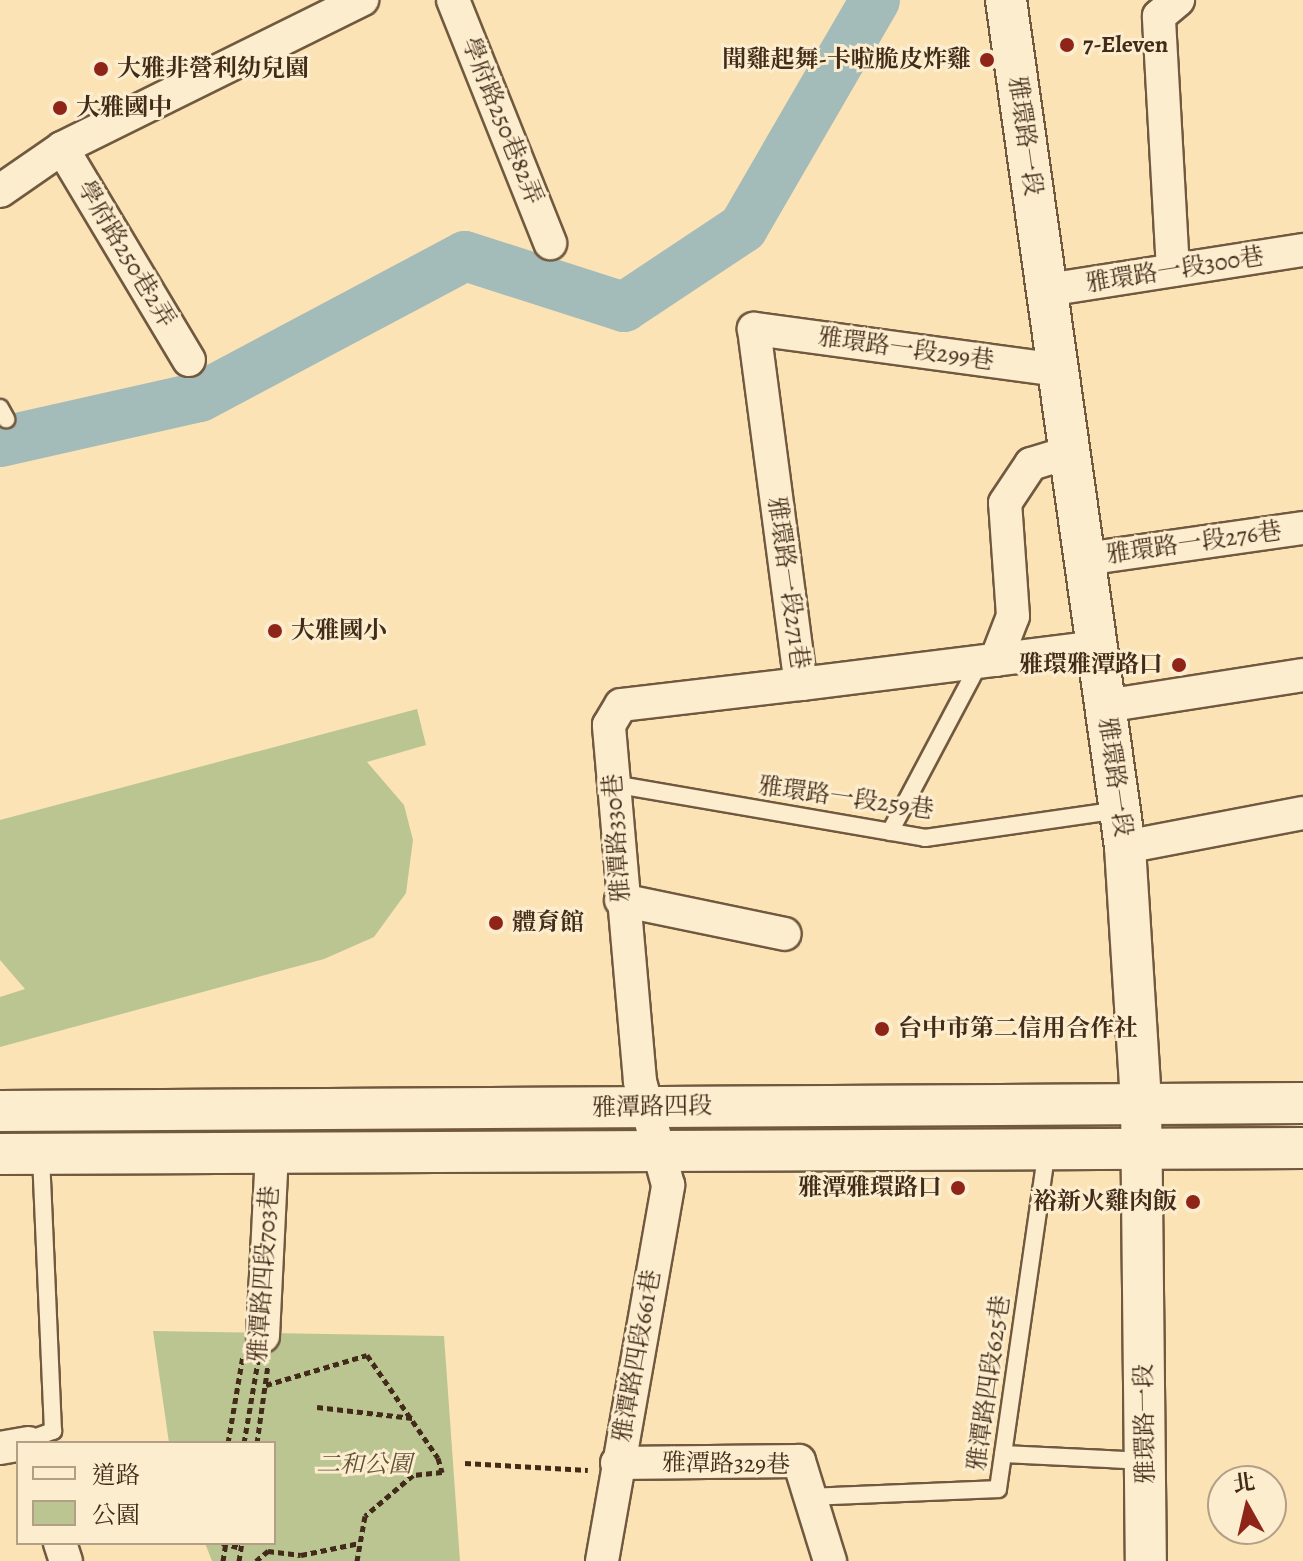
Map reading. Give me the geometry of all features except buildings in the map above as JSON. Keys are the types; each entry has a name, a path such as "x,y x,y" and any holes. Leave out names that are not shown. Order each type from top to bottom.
{"street":[{"path":"0,191 62,148 362,0"},
{"name":"學府路250巷82弄","path":"453,0 550,243"},
{"name":"雅環路一段","path":"1006,0 1122,829 1141,1098 1146,1561"},
{"path":"1173,270 1159,16 1178,0"},
{"name":"學府路250巷2弄","path":"62,148 189,360"},
{"name":"雅環路一段300巷","path":"1047,290 1303,250"},
{"name":"雅環路一段299巷","path":"754,329 1058,370"},
{"name":"雅環路一段271巷","path":"754,329 801,684 1097,647"},
{"path":"988,661 1013,616 1005,503 1031,464 1070,452"},
{"name":"雅環路一段276巷","path":"1085,559 1303,528"},
{"path":"1105,706 1303,675"},
{"name":"雅潭路330巷","path":"662,1150 640,1081 621,900 609,725 621,705 801,684"},
{"path":"1122,829 1303,813"},
{"path":"621,900 785,934"},
{"name":"雅潭路四段","path":"0,1111 650,1108 1141,1098 1303,1103"},
{"name":"雅潭路四段","path":"0,1154 1048,1144 1303,1148"},
{"name":"雅潭路四段661巷","path":"602,1561 616,1467 668,1185 662,1150"},
{"name":"雅潭路四段703巷","path":"261,1345 272,1152"},
{"name":"雅潭路329巷","path":"616,1467 799,1461 810,1497"},
{"path":"810,1497 830,1561"}],"lane":[{"path":"890,832 988,661"},
{"name":"雅環路一段259巷","path":"613,784 925,838 1122,829"},
{"name":"雅潭路四段625巷","path":"810,1497 998,1489 1048,1144"},
{"path":"27,1441 53,1431 41,1153"},
{"path":"1003,1454 1145,1461"}],"path":[{"path":"228,1441 244,1372 237,1355 261,1345"},
{"name":"雅潭路四段703巷","path":"244,1441 261,1345"},
{"path":"257,1441 266,1385 367,1355 412,1418 442,1472 413,1475 365,1516 357,1561"},
{"path":"317,1407 412,1418"},
{"path":"465,1463 616,1467"},
{"path":"256,1561 268,1551 300,1558 360,1543"},
{"path":"239,1561 242,1546"}],"green space":[{"path":"417,709 426,745 367,762 404,805 413,840 406,893 374,937 324,959 0,1047 0,997 25,989 0,960 0,820"},
{"name":"二和公園","path":"153,1331 444,1336 460,1561 212,1561 206,1545 276,1545 276,1441 169,1441"}],"waterway":[{"path":"0,442 200,397 465,256 624,307 743,228 875,0"}],"place":[{"name":"7-Eleven","path":"1067,45"},
{"name":"聞雞起舞-卡啦脆皮炸雞","path":"987,60"},
{"name":"大雅非營利幼兒園","path":"101,69"},
{"name":"大雅國中","path":"60,108"},
{"name":"大雅國小","path":"275,631"},
{"name":"雅環雅潭路口","path":"1179,665"},
{"name":"體育館","path":"496,923"},
{"name":"台中市第二信用合作社","path":"882,1029"},
{"name":"雅潭雅環路口","path":"958,1188"},
{"name":"裕新火雞肉飯","path":"1193,1202"}]}
